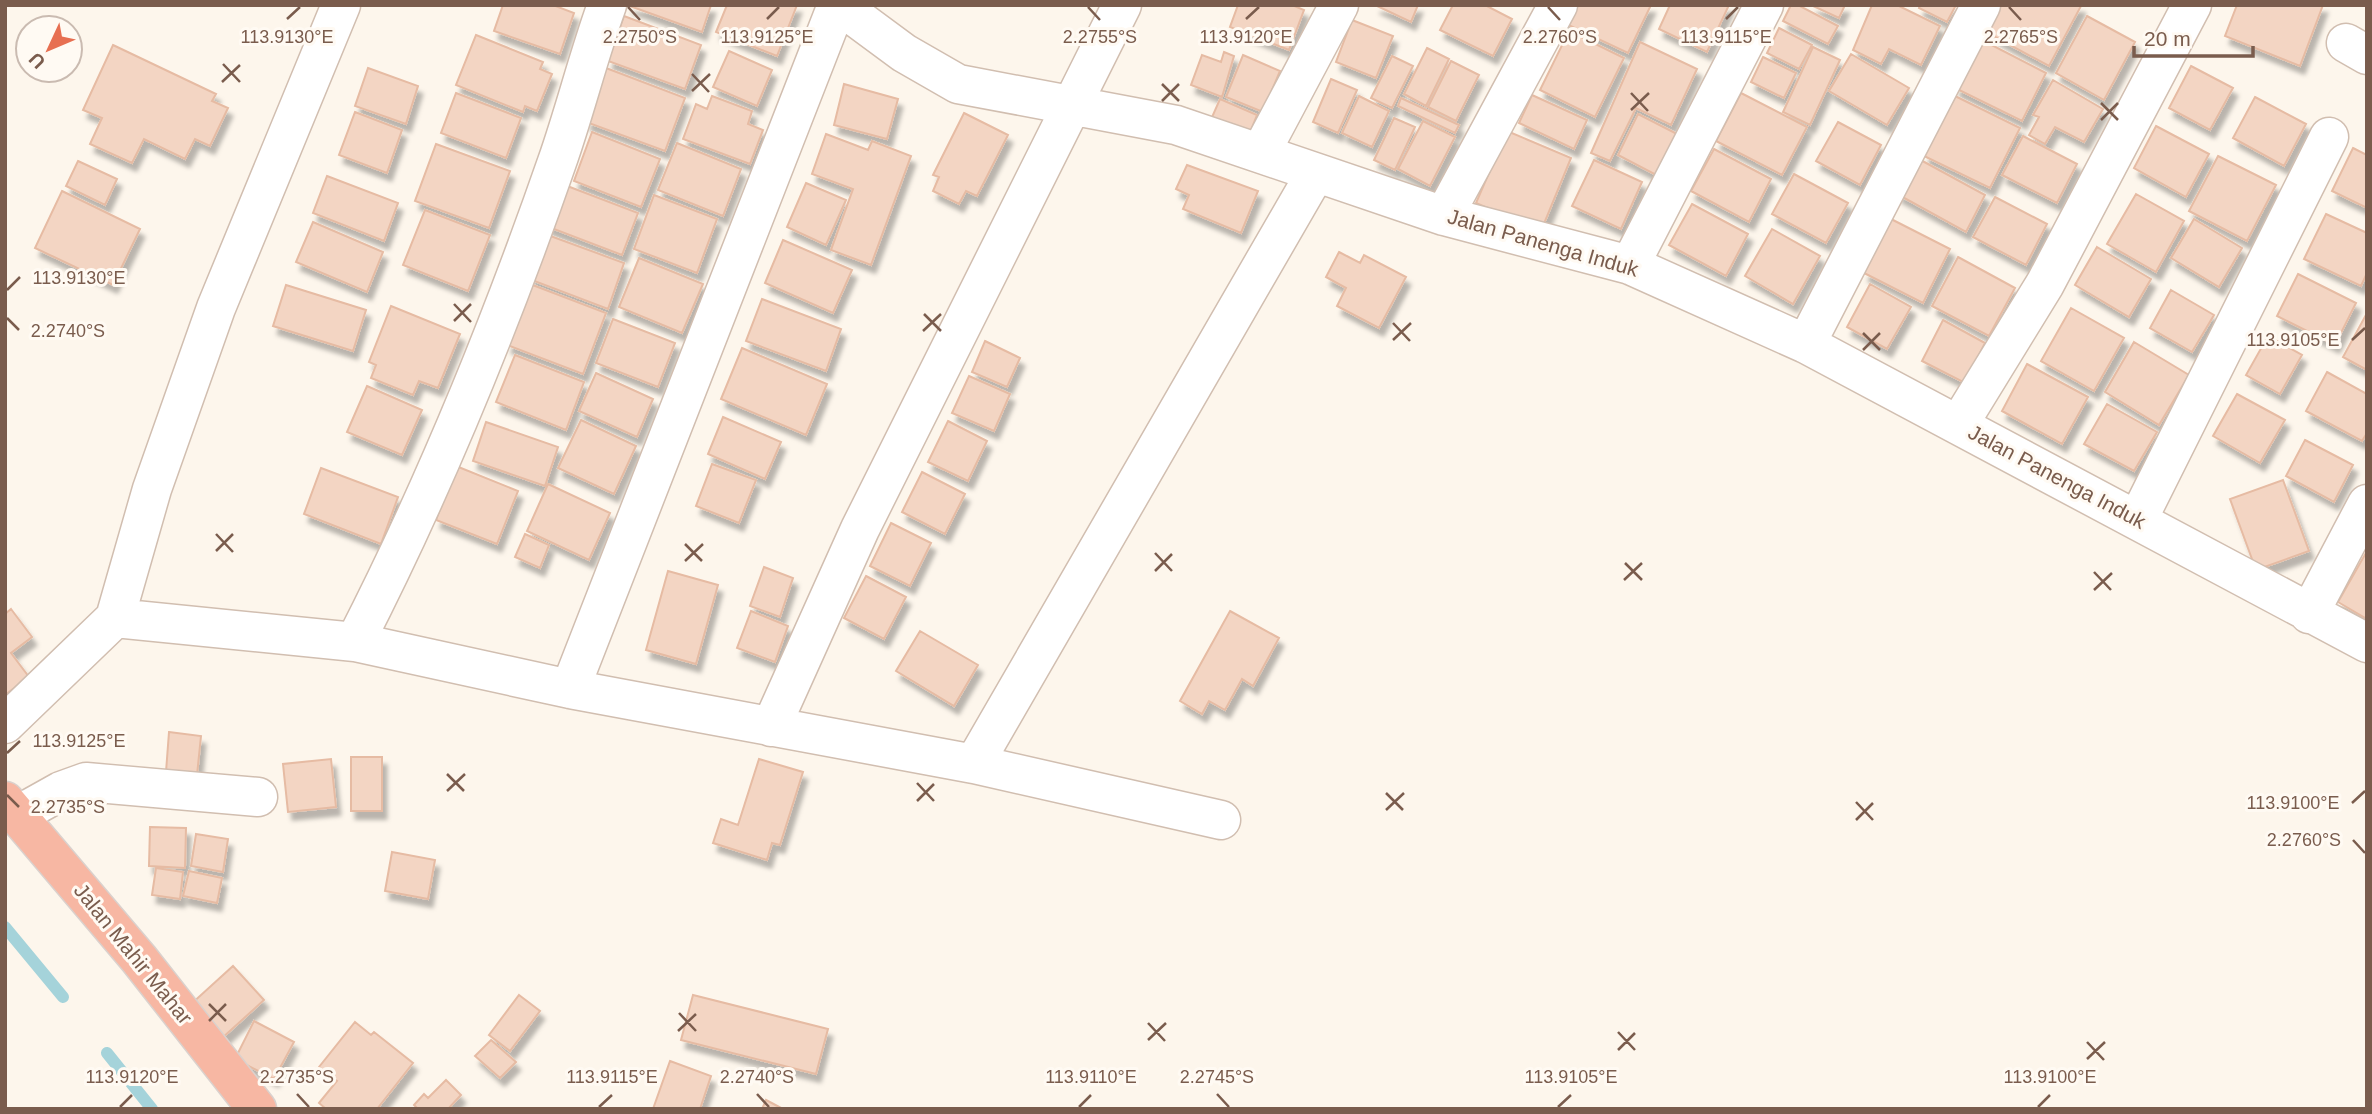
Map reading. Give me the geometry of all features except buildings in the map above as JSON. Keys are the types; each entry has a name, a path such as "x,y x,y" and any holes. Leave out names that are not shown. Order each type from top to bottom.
{"highway":[{"name":"Jalan Mahir Mahar","path":"12,808 139,959 257,1109"}],"street":[{"path":"5,724 115,618 152,489 216,308 341,5"},
{"path":"355,642 404,542 495,332 558,161 607,5"},
{"path":"570,688 838,5"},
{"name":"Jalan Panenga Induk","path":"838,5 904,53 958,84 1177,125 1444,216 1630,265 1806,344 2367,643"},
{"path":"771,727 860,528 1122,5"},
{"path":"1261,152 1339,5"},
{"path":"1444,216 1558,5"},
{"path":"1630,265 1764,5"},
{"path":"1806,344 1980,5"},
{"path":"1959,424 2045,284 2192,5"},
{"path":"2137,519 2329,137"},
{"path":"974,764 1315,174"},
{"path":"2309,614 2367,504"},
{"path":"115,618 355,642 570,688 974,764 1221,820"},
{"path":"12,808 86,782 258,797"}],"waterway":[{"path":"5,927 63,997"},
{"path":"107,1053 152,1109"}]}
